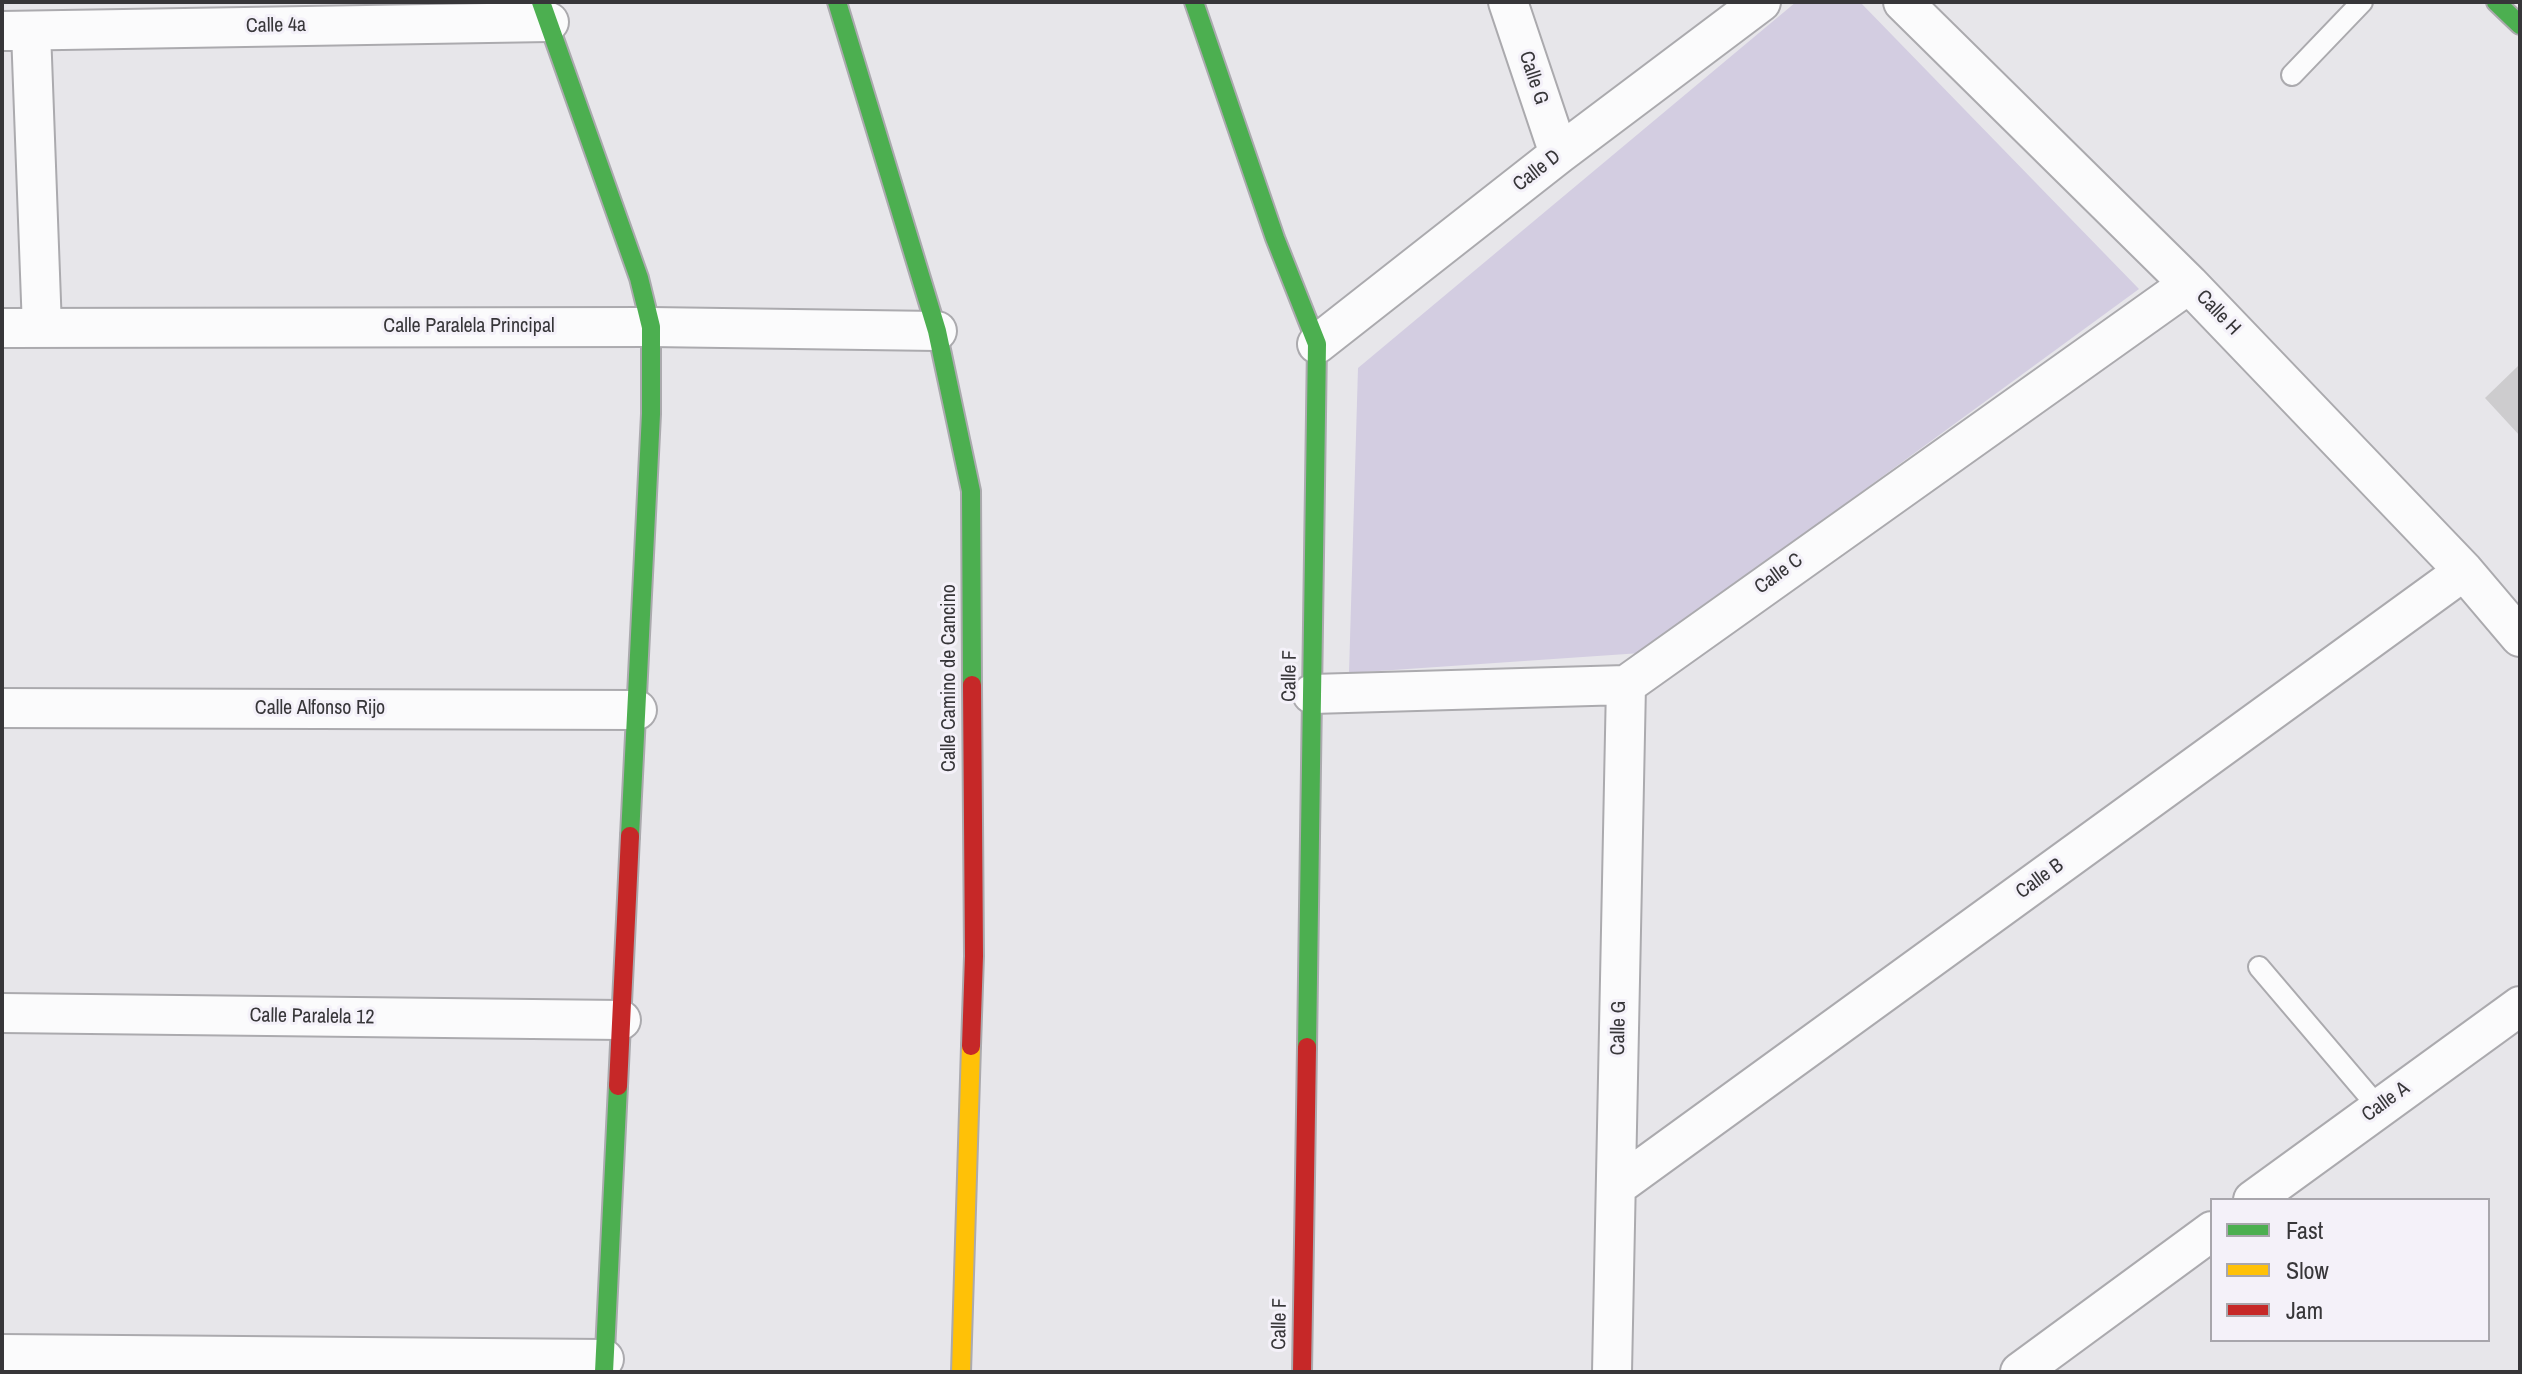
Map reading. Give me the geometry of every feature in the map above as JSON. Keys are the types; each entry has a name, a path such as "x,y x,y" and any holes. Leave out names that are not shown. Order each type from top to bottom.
{"street":[{"name":"Calle Camino de Cancino","path":"837,2 937,331 971,491 974,956 961,1372"},
{"name":"Calle F","path":"1194,2 1275,238 1317,344 1302,1372"},
{"name":"Calle G","path":"1508,2 1559,154"},
{"name":"Calle D","path":"1317,344 1559,154 1761,2"},
{"name":"Calle H","path":"1903,2 2189,284 2464,571 2520,637"},
{"path":"2496,2 2520,25"},
{"path":"2,1354 604,1365 651,414 651,327 639,278 545,12"},
{"name":"Calle 4a","path":"16,31 545,12"},
{"path":"16,31 42,328"},
{"name":"Calle C","path":"1626,685 2189,284"},
{"name":"Calle Paralela Principal","path":"2,328 651,327 937,331"},
{"name":"Calle B","path":"1616,1187 2464,571"},
{"name":"Calle G","path":"1612,1372 1626,685"},
{"path":"1312,694 1626,685"},
{"name":"Calle Alfonso Rijo","path":"2,708 637,710"},
{"name":"Calle A","path":"2256,1198 2520,1006"},
{"name":"Calle Paralela 12","path":"2,1013 621,1020"},
{"path":"2020,1372 2210,1232"}],"lane":[{"path":"2292,75 2362,2"},
{"path":"2259,967 2379,1108"}],"shaded area":[{"path":"1796,2 1860,2 2139,289 1641,653 1349,673 1358,368"}],"building":[{"path":"2518,366 2520,368 2520,436 2485,398"}],"traffic: fast":[{"path":"541,2 639,278 651,327 651,414 630,836"},
{"path":"837,2 937,331 971,491 972,685"},
{"path":"1194,2 1275,238 1317,344 1307,1047"},
{"path":"2496,2 2520,25"},
{"path":"604,1372 618,1086"}],"traffic: slow":[{"path":"961,1372 971,1046"}],"traffic: jam":[{"path":"971,1046 974,956 972,685"},
{"path":"618,1086 630,836"},
{"path":"1302,1372 1307,1047"}]}
